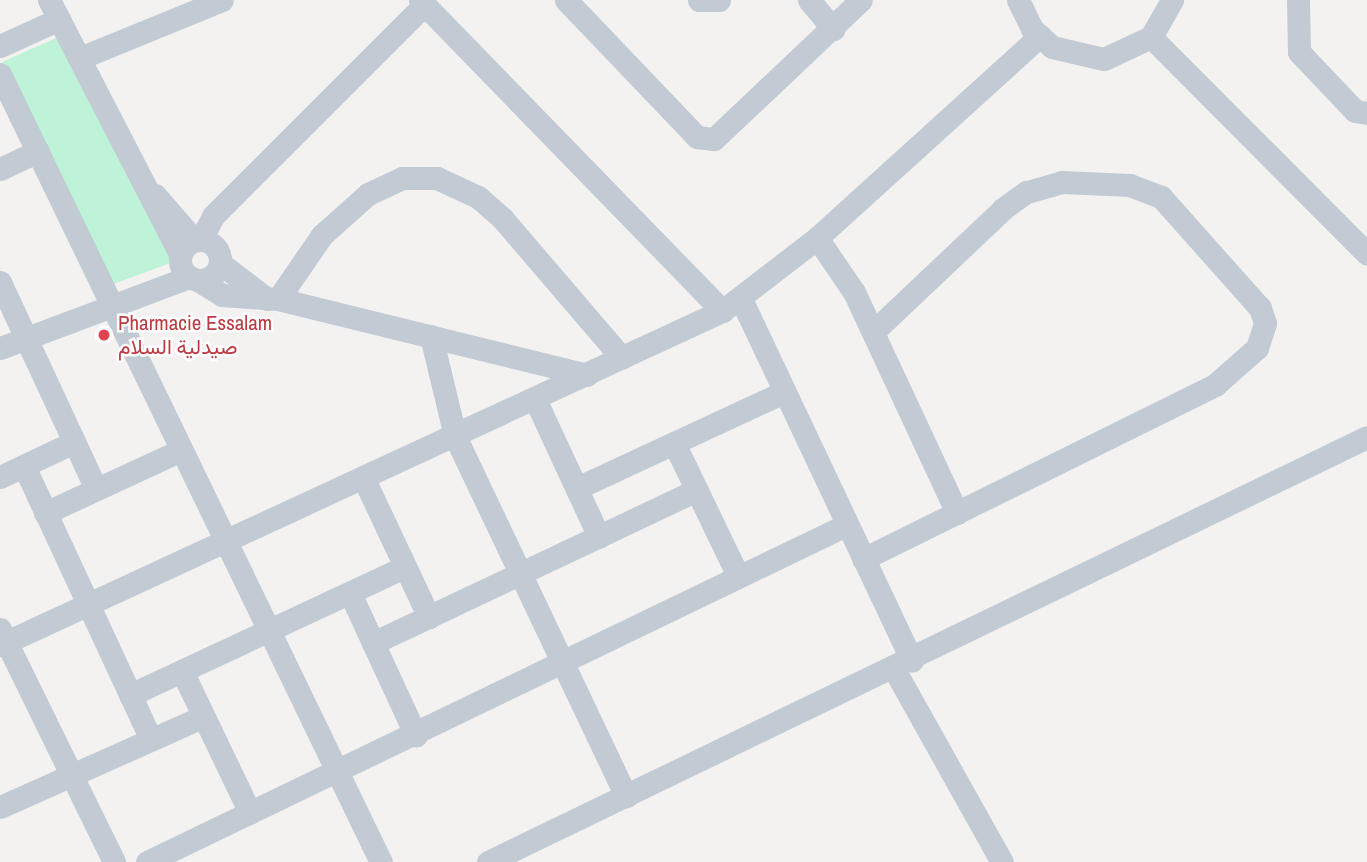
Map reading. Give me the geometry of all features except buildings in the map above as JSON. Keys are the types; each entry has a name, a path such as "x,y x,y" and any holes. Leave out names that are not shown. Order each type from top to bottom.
{"street":[{"path":"80,58 222,0"},
{"path":"566,0 704,139 720,137 861,0"},
{"path":"699,0 719,0"},
{"path":"809,0 833,29"},
{"path":"1018,0 1040,36 1077,57 1104,59 1151,37 1172,0"},
{"path":"1298,0 1300,52 1355,111 1367,113"},
{"path":"190,259 214,216 422,3 732,305 784,393 863,559 903,665 1002,862"},
{"path":"0,46 54,10 141,179 190,259 222,295 273,299 587,375"},
{"path":"114,862 2,638 86,604 455,436 732,305 817,238 1040,36"},
{"path":"1151,37 1367,254"},
{"path":"0,74 112,301 179,451 381,862"},
{"path":"0,169 38,151"},
{"path":"273,299 322,235 368,194 402,178 437,178 478,198 502,218 622,358"},
{"path":"863,559 1215,385 1256,348 1265,323 1260,308 1161,197 1130,185 1062,182 1026,192 1003,209 874,331"},
{"path":"817,238 874,331 957,513"},
{"path":"0,348 137,293 190,259 217,250 220,263 273,299"},
{"path":"0,282 96,489"},
{"path":"431,336 455,436 626,796"},
{"path":"577,488 784,393"},
{"path":"535,399 599,537"},
{"path":"488,862 903,665 1367,438"},
{"path":"0,477 74,442"},
{"path":"674,443 737,576"},
{"path":"46,513 179,451"},
{"path":"24,466 151,739"},
{"path":"363,477 429,617"},
{"path":"373,643 697,490"},
{"path":"147,862 416,736 737,576 846,526"},
{"path":"130,695 405,567"},
{"path":"350,593 416,736"},
{"path":"182,671 250,813"},
{"path":"0,807 202,717"}],"green space":[{"path":"56,38 184,258 108,286 2,62"}],"place":[{"name":"Pharmacie Essalam صيدلية السلام","path":"104,335"}]}
